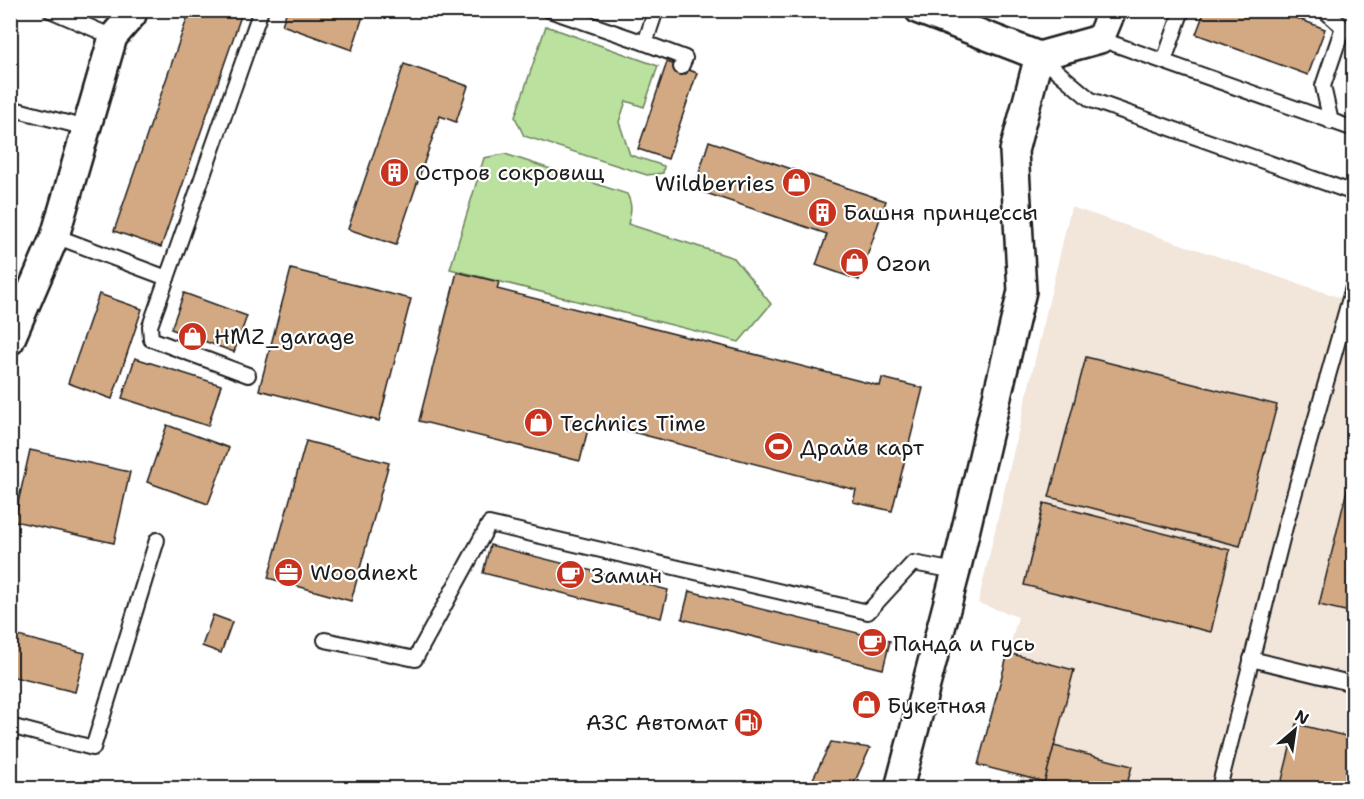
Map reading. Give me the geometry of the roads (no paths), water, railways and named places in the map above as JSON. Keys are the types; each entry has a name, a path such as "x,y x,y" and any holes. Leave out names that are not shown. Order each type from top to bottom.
{"street":[{"path":"10,341 55,236 113,38 134,10"},
{"path":"919,10 1039,56 1100,39 1112,10"},
{"path":"899,789 956,571 1022,291 1014,151 1039,56"}],"lane":[{"path":"50,10 113,38"},
{"path":"248,375 151,339 150,326 261,10"},
{"path":"549,10 685,58 681,67"},
{"path":"645,44 656,10"},
{"path":"1164,61 1182,10"},
{"path":"1324,10 1342,27 1323,86 1331,122"},
{"path":"1100,39 1353,129"},
{"path":"1039,56 1091,100 1353,193"},
{"path":"10,108 86,128"},
{"path":"55,236 167,278"},
{"path":"1219,789 1285,527 1353,284"},
{"path":"325,640 415,659 489,524 868,612 913,563 956,571"},
{"path":"10,726 93,748 157,540"},
{"path":"1251,659 1353,684"}],"place":[{"name":"Остров сокровищ","path":"394,172"},
{"name":"Wildberries","path":"796,183"},
{"name":"Башня принцессы","path":"822,212"},
{"name":"Ozon","path":"855,263"},
{"name":"HMZ_garage","path":"193,336"},
{"name":"Technics Time","path":"539,423"},
{"name":"Драйв карт","path":"779,447"},
{"name":"Woodnext","path":"289,572"},
{"name":"Замин","path":"570,575"},
{"name":"Панда и гусь","path":"872,643"},
{"name":"Букетная","path":"866,705"},
{"name":"АЗС Автомат","path":"749,722"}]}
